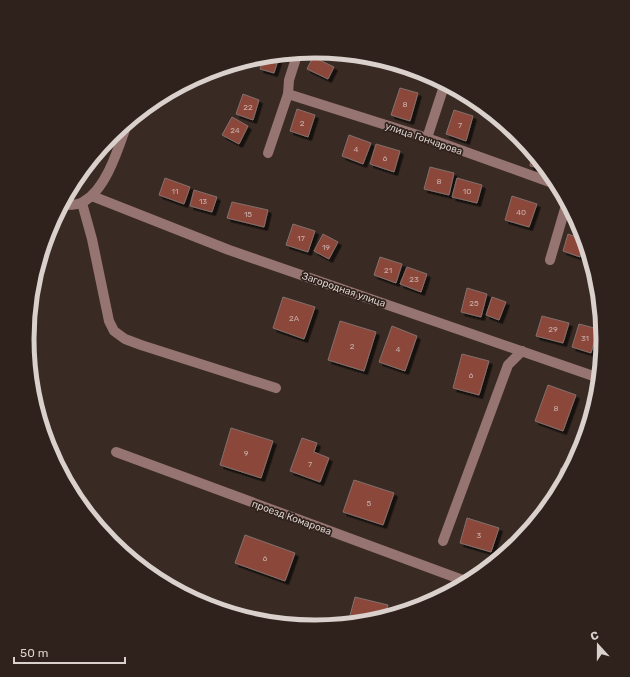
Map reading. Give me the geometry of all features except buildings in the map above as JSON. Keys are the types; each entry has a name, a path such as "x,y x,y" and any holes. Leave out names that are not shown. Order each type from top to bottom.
{"street":[{"path":"268,153 288,94 288,80 296,58"},
{"path":"426,138 443,88"},
{"name":"улица Гончарова","path":"288,94 426,138 549,182"},
{"path":"68,206 82,203 92,196 103,181 114,161 124,133"},
{"name":"Загородная улица","path":"92,196 229,250 594,376"},
{"path":"82,203 92,239 109,322 114,331 125,339 141,346 276,388"},
{"path":"550,260 565,210"},
{"path":"442,541 508,365 522,351"},
{"name":"проезд Комарова","path":"116,452 460,579"}]}
